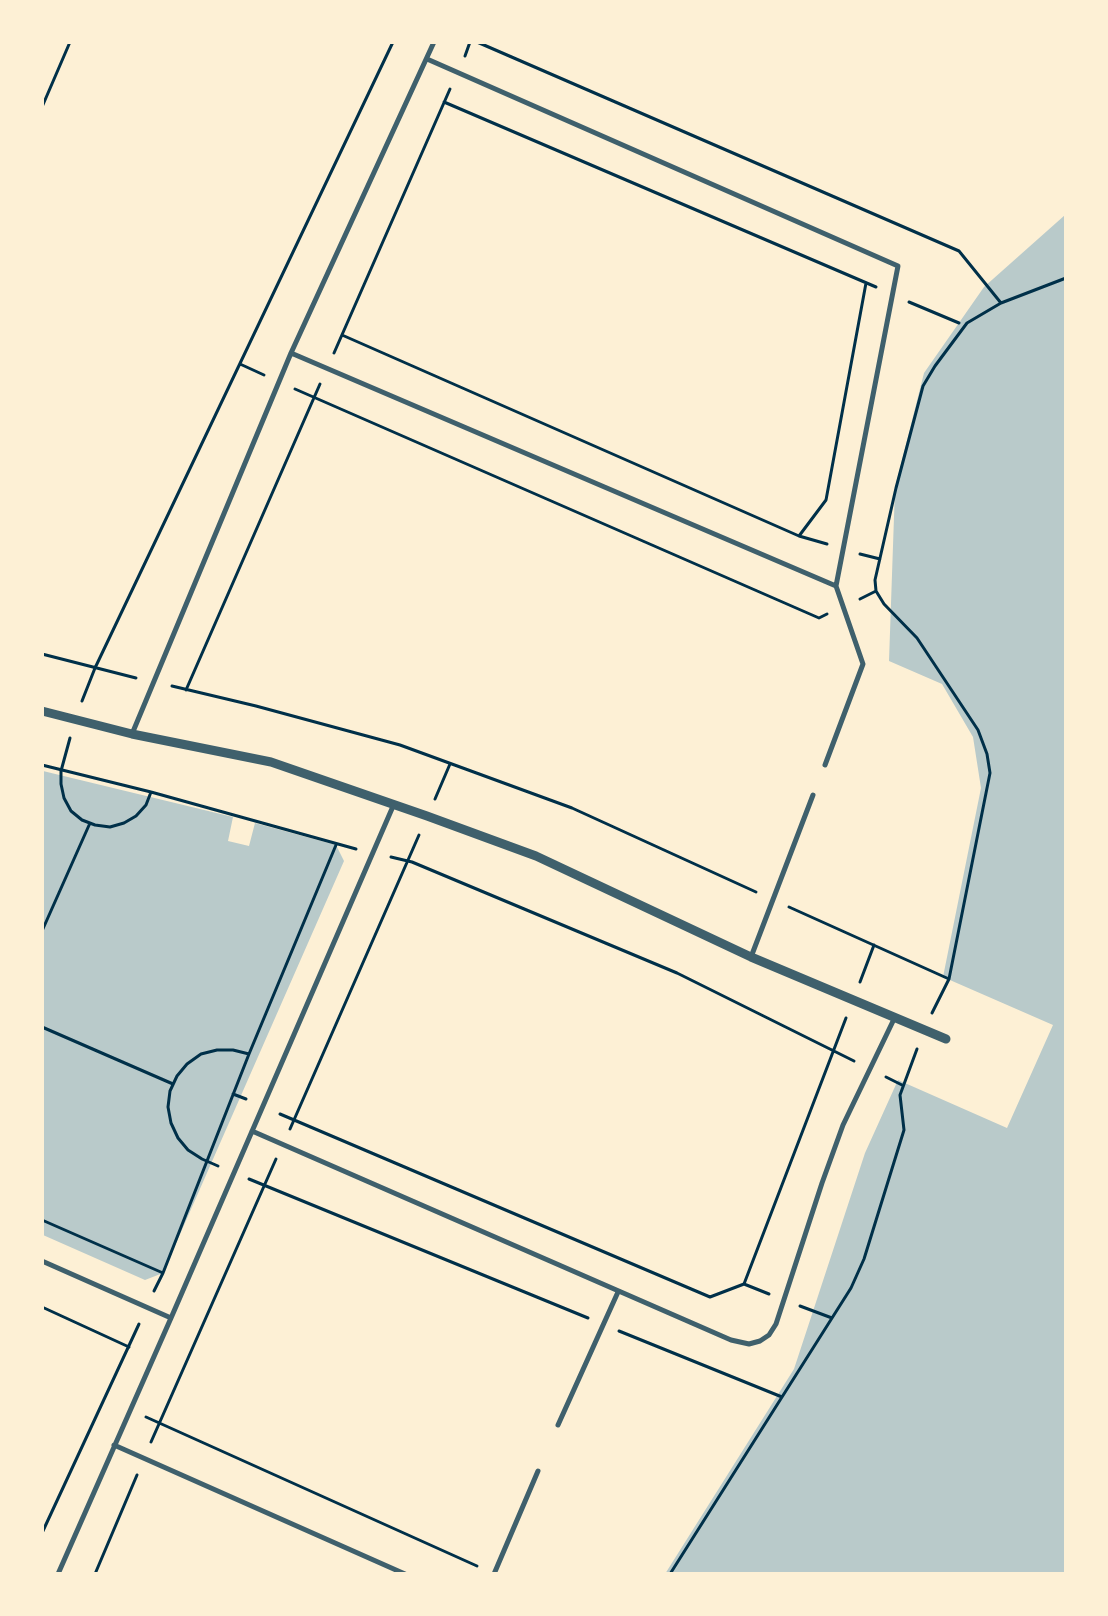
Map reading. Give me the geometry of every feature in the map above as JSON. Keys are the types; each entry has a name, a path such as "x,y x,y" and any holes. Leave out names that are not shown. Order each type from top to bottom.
{"street":[{"path":"132,734 291,354 434,42"},
{"path":"427,58 898,266 836,586 863,664 825,765"},
{"path":"291,354 836,586"},
{"path":"42,711 132,734 271,762 394,804 536,856 752,957 946,1039"},
{"path":"752,957 813,795"},
{"path":"58,1574 394,804"},
{"path":"252,1130 618,1292 731,1340 749,1344 760,1341 769,1334 776,1324 822,1183 844,1125 895,1017"},
{"path":"42,1261 171,1318"},
{"path":"558,1425 618,1292"},
{"path":"114,1445 405,1574"},
{"path":"494,1574 538,1471"}],"path":[{"path":"42,107 70,42"},
{"path":"151,792 146,805 136,816 124,823 110,827 95,825 82,820 72,811 64,798 60,784 61,771 74,720 95,668 393,42"},
{"path":"477,42 959,251 1001,303"},
{"path":"444,102 959,323"},
{"path":"670,1574 851,1288 864,1259 904,1130 900,1094 902,1085 924,1029 949,979 990,773 987,754 978,730 917,638 884,604 876,591 875,580 896,488 923,386 935,366 967,323 1001,303 1066,278"},
{"path":"342,335 799,536 826,500 866,283"},
{"path":"240,364 819,618"},
{"path":"42,654 256,706 400,745 572,808 949,979"},
{"path":"95,1574 144,1458 450,764"},
{"path":"42,765 151,792 336,845 408,861 677,973 902,1085"},
{"path":"42,931 90,823"},
{"path":"42,1533 163,1273 249,1054 336,845"},
{"path":"234,1094 710,1297 744,1284 874,945"},
{"path":"42,1026 174,1084"},
{"path":"249,1054 234,1050 217,1050 201,1054 177,1076 170,1091 168,1107 171,1123 178,1138 188,1150 234,1173 782,1397"},
{"path":"42,1220 163,1273"},
{"path":"42,1307 129,1347"},
{"path":"130,1410 494,1574"}],"shaded area":[{"path":"1065,215 1065,1573 665,1574 794,1369 865,1153 898,1080 1007,1128 1053,1025 943,977 981,788 973,737 942,684 889,661 895,488 924,373 984,287"},
{"path":"43,771 233,817 228,841 249,846 255,823 336,845 344,861 163,1273 145,1280 43,1235"}]}
